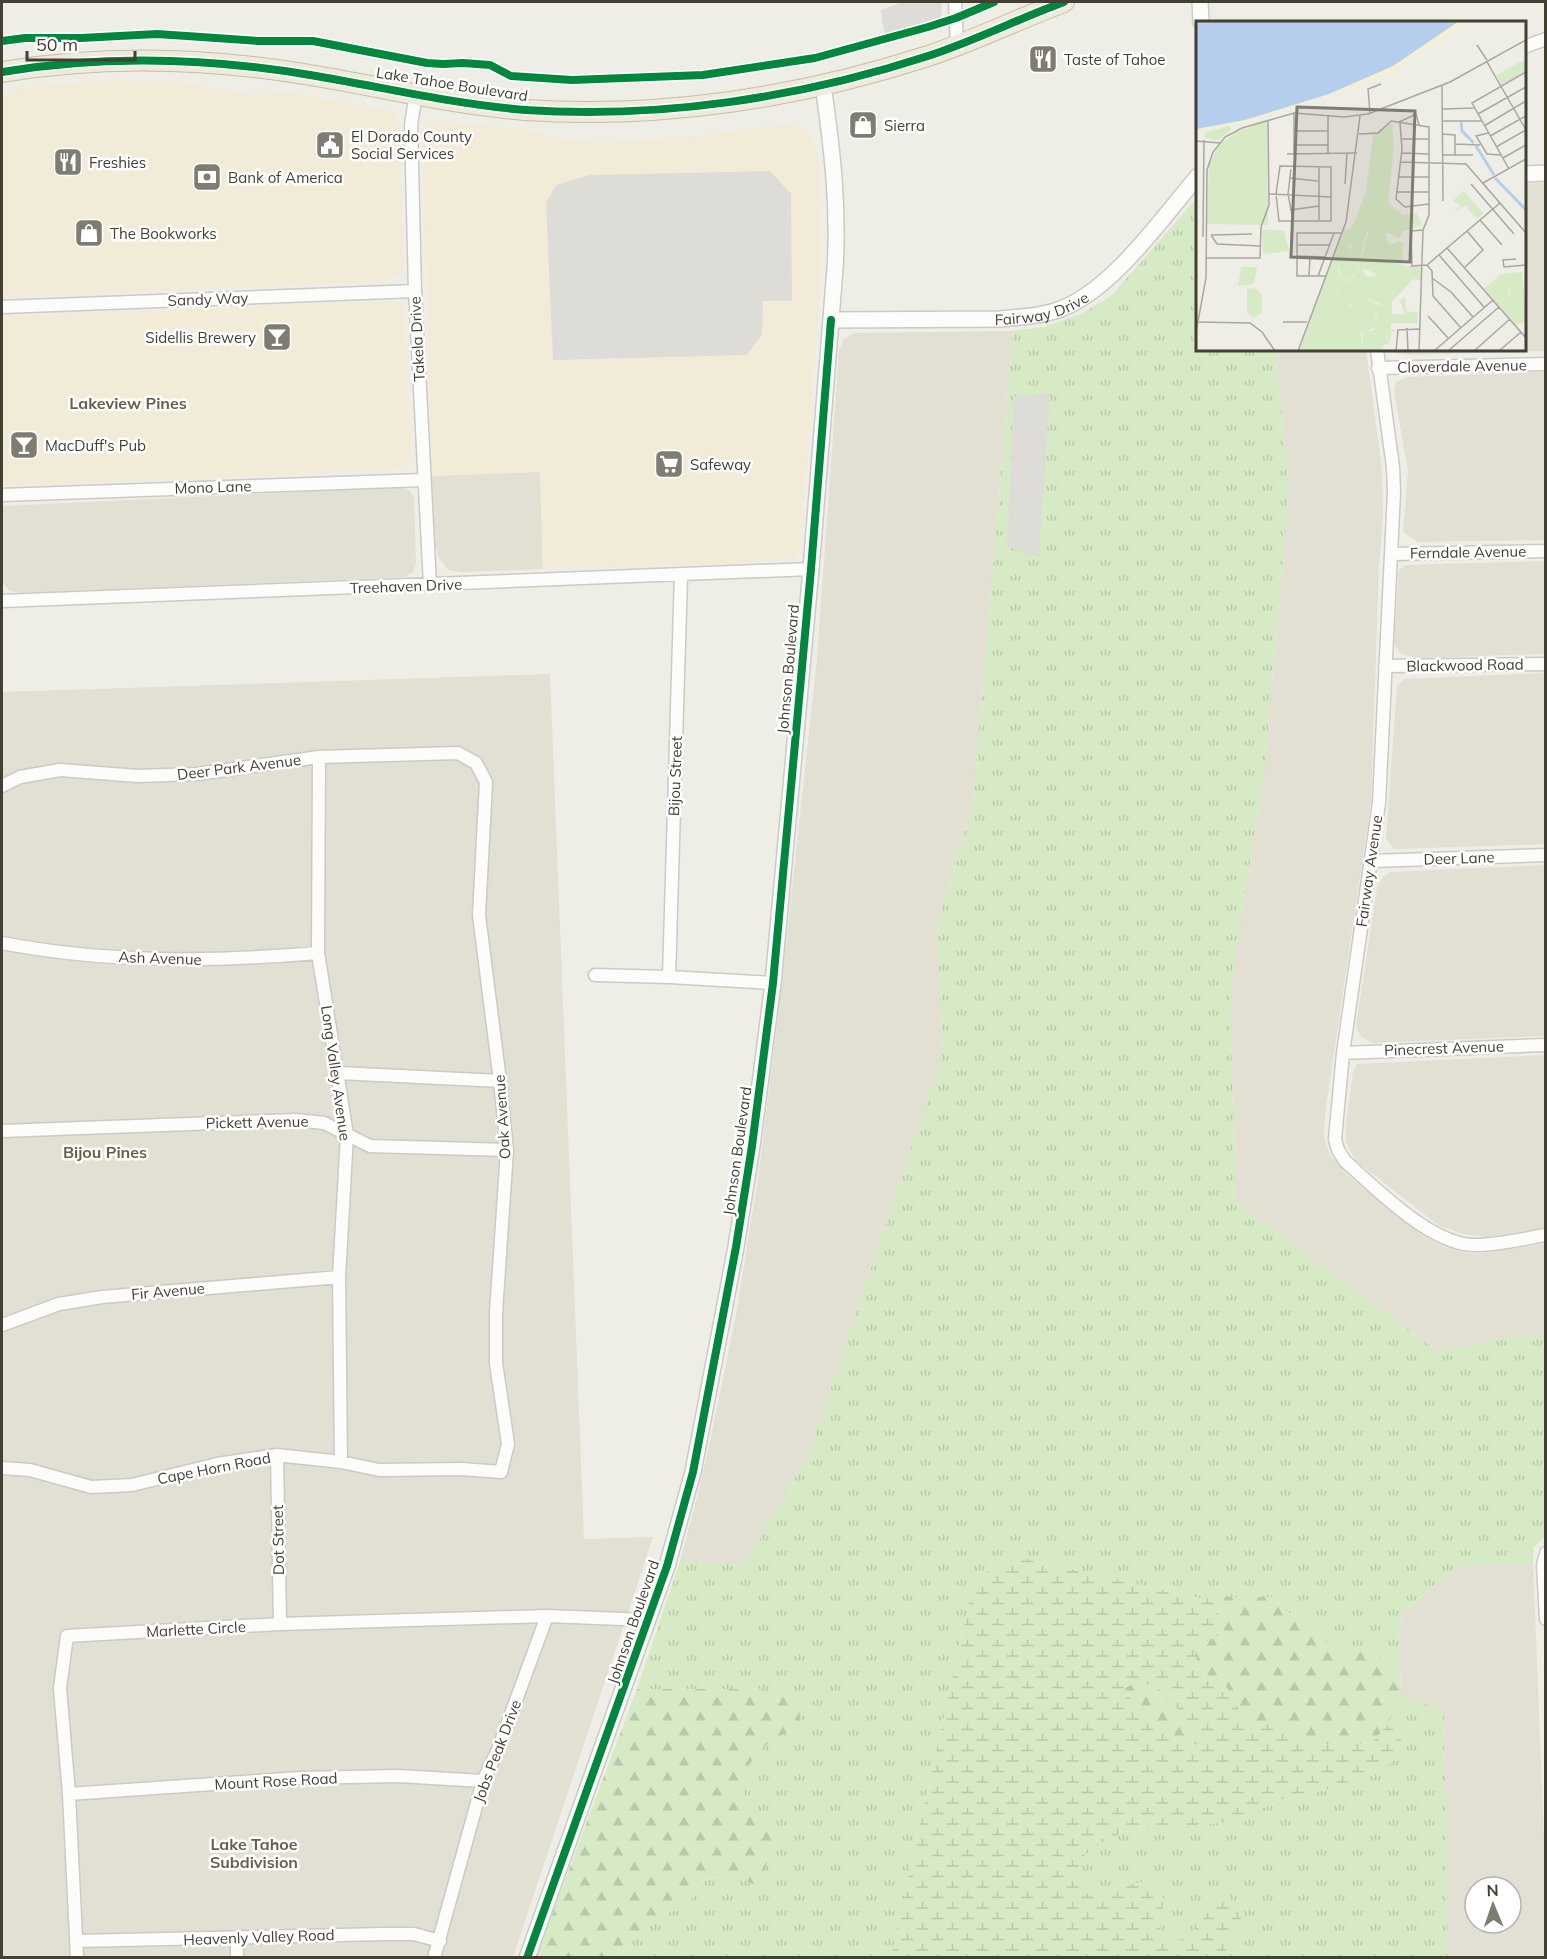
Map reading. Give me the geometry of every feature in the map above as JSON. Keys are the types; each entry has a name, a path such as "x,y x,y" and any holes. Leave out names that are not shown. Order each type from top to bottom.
{"highway":[{"name":"Lake Tahoe Boulevard","path":"2,72 101,62 195,63 278,70 524,110 620,111 669,108 731,101 876,73 957,46 1064,2"}],"street":[{"path":"955,2 957,46"},
{"path":"1200,2 1201,21"},
{"path":"1526,46 1545,39"},
{"name":"Johnson Boulevard","path":"527,1958 668,1566 695,1461 736,1247 752,1146 773,983 811,569 837,236 834,165 823,85"},
{"name":"Takela Drive","path":"416,94 411,125 415,291 430,585"},
{"path":"1526,174 1545,173"},
{"name":"Fairway Drive","path":"831,320 1000,319 1056,311 1085,296 1114,272 1196,177"},
{"name":"Sandy Way","path":"2,307 415,291"},
{"name":"Fairway Avenue","path":"1377,351 1393,467 1394,492 1379,802 1343,1053 1335,1139 1338,1150 1345,1161 1421,1225 1444,1238 1460,1244 1474,1245 1545,1235"},
{"name":"Cloverdale Avenue","path":"1378,368 1545,363"},
{"name":"Mono Lane","path":"2,495 424,480"},
{"name":"Ferndale Avenue","path":"1391,554 1545,551"},
{"name":"Treehaven Drive","path":"2,601 811,569"},
{"name":"Bijou Street","path":"669,977 681,574"},
{"name":"Blackwood Road","path":"1385,666 1545,664"},
{"name":"Deer Park Avenue","path":"2,786 20,777 60,770 138,776 197,774 318,757 458,753 476,763"},
{"name":"Long Valley Avenue","path":"318,757 318,953 339,1073 347,1135 339,1277 341,1462"},
{"name":"Oak Avenue","path":"476,763 486,782 479,915 507,1150 496,1313 496,1363 508,1444 501,1472"},
{"name":"Deer Lane","path":"1372,861 1545,855"},
{"name":"Ash Avenue","path":"2,943 116,957 189,961 318,953"},
{"path":"596,975 773,983"},
{"name":"Pinecrest Avenue","path":"1343,1053 1545,1045"},
{"path":"339,1073 500,1081"},
{"name":"Pickett Avenue","path":"2,1131 296,1120 324,1123 370,1146 507,1150"},
{"name":"Fir Avenue","path":"2,1325 59,1304 102,1297 339,1277"},
{"name":"Cape Horn Road","path":"2,1468 30,1470 91,1487 132,1485 217,1464 277,1455 341,1462 379,1470 462,1469 501,1472"},
{"name":"Dot Street","path":"277,1455 280,1624"},
{"path":"1545,1552 1543,1564 1545,1619"},
{"name":"Marlette Circle","path":"77,1958 69,1794 60,1688 67,1636 280,1624 547,1616 648,1620"},
{"name":"Jobs Peak Drive","path":"434,1958 483,1781 497,1752 547,1616"},
{"name":"Mount Rose Road","path":"69,1794 300,1778 398,1776 483,1781"},
{"name":"Heavenly Valley Road","path":"76,1941 414,1934 440,1941"},
{"path":"237,1939 237,1958"}],"shaded area":[{"path":"903,2 942,2 941,21 885,40 881,10"},
{"path":"111,81 183,82 251,94 292,93 390,111 397,116 400,124 403,266 400,273 387,281 2,298 2,91"},
{"path":"428,120 529,130 560,139 579,141 612,142 692,137 780,125 796,125 804,129 813,139 818,153 821,274 801,545 794,558 721,564 543,569 540,472 432,476 422,133"},
{"path":"770,171 791,194 792,301 763,301 762,334 747,355 553,360 546,203 556,185 590,175"},
{"path":"1545,183 1545,351 1410,355 1396,353 1394,351 1526,351 1526,184"},
{"path":"394,301 401,303 405,317 411,456 408,464 401,468 11,486 2,484 2,316"},
{"path":"1013,331 973,804 937,926 943,1053 810,1451 745,1565 680,1561 698,1494 736,1315 758,1179 817,659 839,351 843,340 854,333"},
{"path":"1275,351 1366,351 1382,470 1383,517 1379,565 1371,802 1325,1114 1324,1137 1330,1155 1348,1176 1422,1235 1444,1247 1470,1254 1545,1244 1545,1332 1438,1351 1235,1202 1230,988 1264,774 1289,489"},
{"path":"1545,372 1545,540 1418,542 1403,532 1408,471 1394,392 1396,382 1407,377"},
{"path":"1050,393 1039,557 1007,547 1014,397"},
{"path":"540,471 543,569 463,572 448,570 439,558 435,545 432,476"},
{"path":"403,487 411,492 414,498 416,564 413,572 405,577 21,593 10,591 2,582 3,506"},
{"path":"1545,561 1545,654 1415,658 1400,653 1394,643 1399,570 1406,565"},
{"path":"1545,673 1545,844 1394,849 1386,839 1397,686 1404,679"},
{"path":"550,674 584,1539 653,1537 513,1957 2,1957 2,692"},
{"path":"1545,865 1545,1036 1373,1043 1361,1037 1356,1027 1377,887 1383,877 1390,872"},
{"path":"1545,1055 1545,1228 1488,1237 1463,1234 1438,1225 1355,1160 1346,1142 1353,1071 1357,1064"},
{"path":"1533,1562 1545,1865 1545,1957 1448,1957 1444,1711 1401,1696 1399,1631 1404,1611 1458,1566"}],"green space":[{"path":"1196,199 1196,351 1275,351 1289,489 1264,774 1230,988 1235,1202 1438,1351 1545,1332 1545,1537 1533,1548 1533,1562 1458,1566 1404,1610 1399,1631 1400,1669 1369,1653 1334,1652 1313,1628 1283,1609 1274,1597 1198,1598 1027,1559 972,1589 891,1957 618,1958 648,1921 687,1905 703,1881 729,1874 761,1886 745,1807 743,1771 772,1739 800,1727 759,1689 637,1689 680,1561 745,1565 810,1451 943,1053 937,926 973,804 1013,331 1044,327 1081,314 1111,296"},
{"path":"1027,1559 1198,1598 1223,1597 1215,1625 1218,1636 1194,1647 1199,1670 1227,1688 1248,1726 1283,1725 1299,1746 1342,1743 1371,1744 1387,1725 1400,1732 1403,1751 1387,1767 1357,1779 1324,1790 1286,1798 1229,1822 1123,1832 1099,1844 1079,1860 1081,1886 1089,1895 1152,1879 1164,1900 1159,1929 1170,1942 1190,1937 1212,1906 1228,1894 1242,1916 1223,1957 891,1957 972,1589 994,1564","holes":["1140,1681 1159,1689 1196,1729 1203,1745 1179,1744 1149,1713 1132,1701 1124,1688"]},
{"path":"1223,1597 1274,1597 1283,1609 1313,1628 1334,1652 1369,1653 1400,1669 1401,1696 1387,1725 1372,1744 1342,1743 1299,1746 1267,1724 1248,1726 1227,1688 1199,1670 1193,1647 1217,1636 1215,1625"},
{"path":"1140,1681 1159,1689 1196,1729 1204,1745 1179,1744 1149,1713 1132,1701 1124,1688"},
{"path":"637,1689 759,1689 787,1694 799,1706 800,1727 772,1739 743,1771 745,1807 775,1829 761,1887 729,1874 703,1880 687,1905 648,1921 618,1957 536,1957"},
{"path":"1401,1696 1444,1710 1448,1957 1223,1957 1228,1944 1228,1895 1212,1906 1190,1937 1170,1942 1159,1929 1164,1900 1128,1885 1089,1895 1081,1886 1079,1860 1099,1844 1123,1832 1229,1822 1286,1798 1324,1790 1387,1767 1400,1732 1387,1725"}],"cycle path":[{"path":"2,41 25,38 157,34 258,41 313,41 427,63 490,65 511,76 572,80 703,75 815,58 928,27 994,2"},
{"path":"2,72 117,61 195,62 272,69 444,99 525,110 576,112 678,108 779,94 879,71 945,50 1064,2"},
{"path":"527,1958 667,1566 693,1472 736,1247 752,1146 773,983 831,320"}],"place":[{"name":"Taste of Tahoe","path":"1043,59"},
{"name":"Sierra","path":"863,125"},
{"name":"El Dorado County Social Services","path":"330,145"},
{"name":"Freshies","path":"68,162"},
{"name":"Bank of America","path":"207,177"},
{"name":"The Bookworks","path":"89,233"},
{"name":"Sidellis Brewery","path":"277,337"},
{"name":"MacDuff's Pub","path":"24,445"},
{"name":"Safeway","path":"669,464"}],"district":[{"name":"Lakeview Pines","path":"128,403"},
{"name":"Bijou Pines","path":"105,1152"},
{"name":"Lake Tahoe Subdivision","path":"254,1853"}]}
